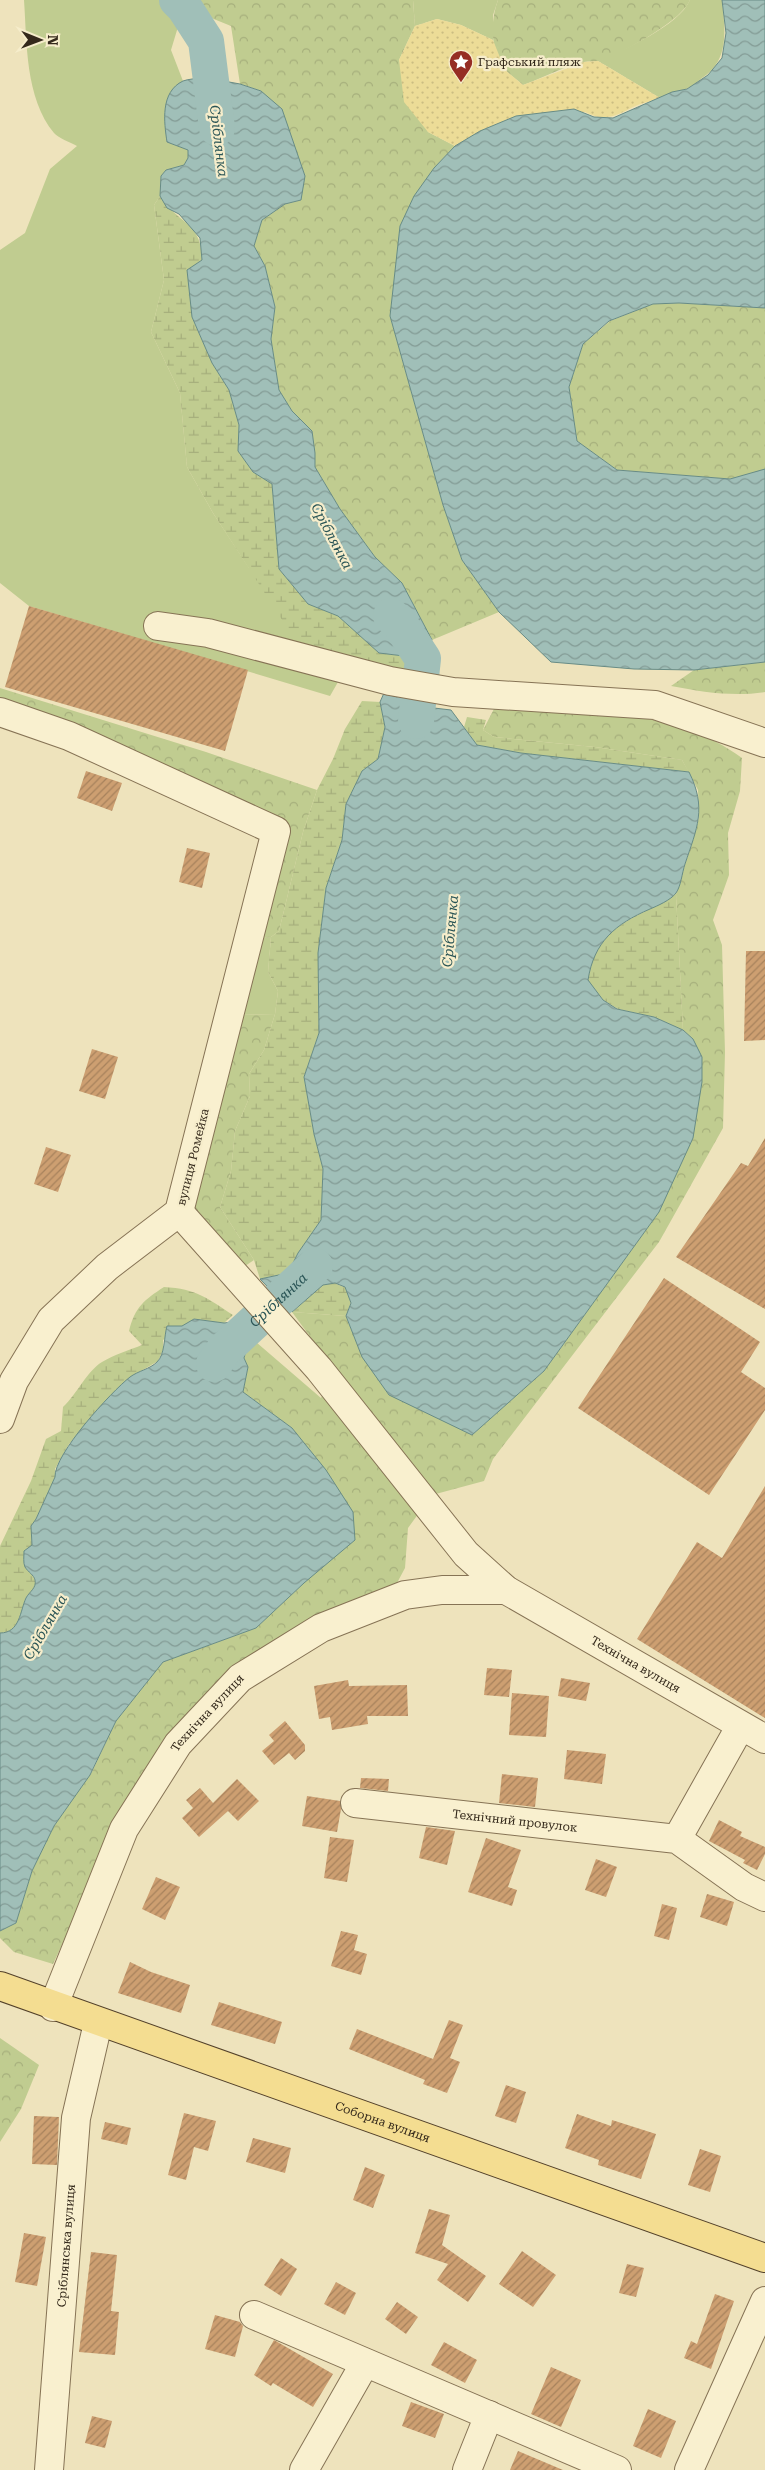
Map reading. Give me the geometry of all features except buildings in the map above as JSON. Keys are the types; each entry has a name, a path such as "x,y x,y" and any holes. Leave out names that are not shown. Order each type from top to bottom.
{"main road":[{"name":"Соборна вулиця","path":"0,1986 53,2007 765,2258"}],"street":[{"path":"158,626 208,633 390,681 453,692 655,705 765,743"},
{"name":"вулиця Ромейка","path":"0,712 69,736 276,831 179,1212 106,1266 51,1320 14,1381 0,1419"},
{"name":"Технічна вулиця","path":"179,1212 319,1369 466,1554 506,1590 765,1739"},
{"name":"Технічна вулиця","path":"53,2007 124,1829 178,1744 240,1678 321,1628 405,1595 442,1590 506,1590"},
{"path":"677,1840 740,1726"},
{"name":"Технічний провулок","path":"355,1803 677,1840 744,1887 765,1897"},
{"name":"Сріблянська вулиця","path":"49,2470 76,2118 98,2023"},
{"path":"689,2470 765,2301"},
{"path":"254,2315 617,2470"},
{"path":"304,2470 365,2363"},
{"path":"467,2470 489,2416"}],"green space":[{"path":"24,0 177,0 184,7 171,50 183,81 172,94 167,109 166,125 167,142 188,150 188,158 184,165 166,170 161,176 160,196 154,205 164,280 151,332 180,393 187,467 213,513 249,568 350,661 330,696 29,606 0,583 0,250 25,233 50,169 77,146 54,133 38,103 29,69"},
{"path":"177,0 416,0 413,1 415,26 399,60 428,132 455,146 434,168 390,316 443,505 462,560 499,612 432,640 402,583 375,557 340,509 315,467 312,431 292,411 279,390 271,339 275,307 265,266 254,246 262,220 285,204 301,200 261,91 240,84 231,26 184,7"},
{"path":"413,0 498,0 493,15 493,40 461,25 437,19 415,26"},
{"path":"498,0 690,0 675,18 663,27 622,51 599,61 569,66 523,85 507,71 496,53 493,26"},
{"path":"690,0 722,0 724,22 724,44 717,62 711,71 692,86 660,98 598,61 635,44 663,28 684,10"},
{"path":"160,196 198,237 202,260 196,264 192,317 212,363 229,390 239,425 238,451 253,472 272,484 279,569 308,604 338,616 379,653 404,656 414,667 401,678 299,646 213,513 187,467 180,393 151,332 164,280 154,205"},
{"path":"679,303 765,308 765,469 762,472 730,479 617,470 577,441 569,387 583,344 610,321 653,304"},
{"path":"765,662 765,692 730,694 671,686 694,670"},
{"path":"0,688 206,752 317,790 303,832 279,931 271,937 257,939 286,826 0,703"},
{"path":"362,701 380,702 385,727 378,759 362,771 346,804 342,840 326,888 318,953 319,1033 304,1077 314,1134 323,1169 321,1220 298,1253 288,1273 260,1279 254,1260 220,1207 231,1171 235,1131 250,1096 249,1074 264,1050 275,1014 278,991 268,972 271,937 279,931 303,832 317,790 333,759 345,729"},
{"path":"495,707 591,712 655,720 686,729 715,741 742,758 740,791 728,833 729,875 713,920 722,945 725,1052 723,1128 659,1242 493,1459 484,1481 432,1495 408,1528 405,1568 397,1583 218,1687 93,1879 53,1964 14,1952 0,1938 0,1931 16,1923 32,1871 54,1826 92,1772 116,1721 163,1662 256,1628 304,1583 292,1428 243,1392 248,1367 244,1358 247,1347 256,1342 321,1398 333,1368 292,1312 346,1316 362,1357 472,1435 544,1371 659,1212 693,1039 683,1030 676,894 699,818 698,790 682,760 595,747 494,737 483,730"},
{"path":"467,717 486,720 483,730 494,737 595,747 682,760 689,772 521,753 477,745 464,727"},
{"path":"676,894 683,1030 654,1017 618,1009 603,1000 587,980 592,961 599,946 608,935 632,918"},
{"path":"271,937 268,972 278,991 275,1014 238,1015 257,939"},
{"path":"275,1014 264,1050 249,1074 250,1096 235,1131 231,1171 220,1207 254,1260 245,1266 235,1268 186,1210 238,1015"},
{"path":"335,1283 349,1291 351,1298 346,1316 292,1312 323,1285"},
{"path":"164,1287 185,1290 201,1295 233,1315 224,1323 194,1319 163,1340 163,1350 158,1361 131,1377 69,1444 55,1469 55,1477 31,1526 32,1545 26,1568 33,1576 35,1586 26,1598 15,1626 12,1630 0,1633 0,1546 31,1481 46,1439 61,1431 63,1407 97,1366 111,1357 142,1345 129,1331 131,1323 141,1305"},
{"path":"0,2038 39,2065 21,2109 0,2142"}],"sand":[{"name":"Графський пляж","path":"437,19 461,25 493,40 505,70 523,85 584,62 598,61 660,98 610,117 598,117 585,112 480,131 455,146 428,132 404,102 399,60 415,26"}],"water":[{"path":"722,0 765,0 765,308 679,303 653,304 609,321 583,344 569,387 577,441 617,470 730,479 765,469 765,662 694,670 634,669 551,662 499,612 462,560 443,505 390,316 400,226 414,196 434,168 455,146 480,131 516,116 574,109 594,117 613,118 672,92 687,89 708,75 722,58 726,33"},
{"path":"202,77 240,84 261,91 282,109 305,176 301,200 285,204 262,220 254,246 265,266 275,307 271,339 279,390 292,411 312,431 315,467 340,509 375,557 402,583 432,640 414,667 404,656 379,653 338,616 308,604 279,569 272,484 253,472 238,451 239,425 229,390 212,363 192,317 187,270 202,260 200,238 179,214 167,208 160,196 161,176 166,170 184,165 188,158 188,150 167,142 165,108 167,100 170,92 183,81"},
{"path":"384,693 397,697 403,693 430,699 434,708 451,710 477,745 521,753 689,772 698,796 699,807 696,829 678,890 671,898 626,921 608,936 595,955 588,980 603,1000 617,1009 654,1017 683,1030 693,1039 702,1057 702,1082 693,1138 659,1212 544,1371 472,1435 389,1395 362,1357 346,1316 351,1303 345,1287 335,1283 323,1285 292,1312 260,1279 288,1273 298,1253 321,1220 323,1169 314,1134 304,1077 319,1033 318,953 326,888 342,840 346,804 362,771 378,759 385,727 380,702"},
{"path":"194,1319 224,1323 242,1321 256,1342 247,1347 244,1358 248,1367 243,1392 292,1428 326,1470 353,1512 355,1540 304,1583 256,1628 163,1662 116,1721 90,1775 54,1826 32,1871 16,1923 0,1931 0,1633 7,1632 15,1625 26,1598 35,1585 34,1578 25,1567 24,1561 24,1551 32,1545 31,1526 55,1477 57,1467 73,1439 121,1385 130,1377 160,1359 167,1326 182,1326"}],"waterway":[{"name":"Сріблянка","path":"177,0 184,7 206,41 217,128"},
{"name":"Сріблянка","path":"391,616 400,624 423,659 416,721"},
{"name":"Сріблянка","path":"214,1364 224,1350 315,1266"}],"place":[{"name":"Графський пляж","path":"461,83"}]}
